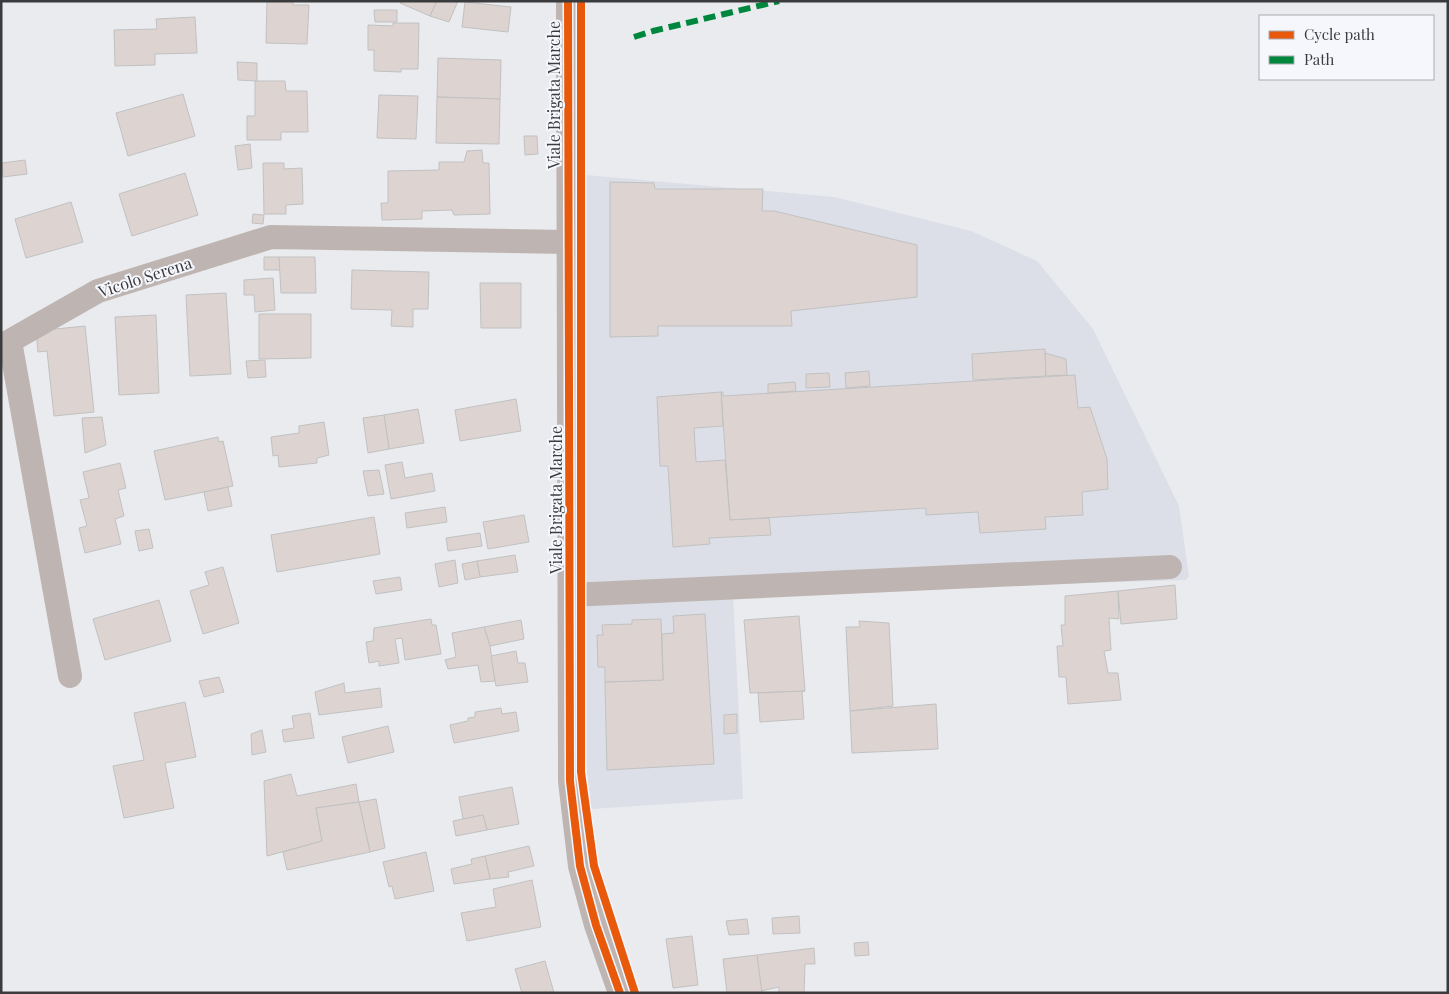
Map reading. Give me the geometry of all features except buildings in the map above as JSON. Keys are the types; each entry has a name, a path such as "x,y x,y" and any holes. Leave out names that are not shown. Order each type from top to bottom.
{"street":[{"name":"Viale Brigata Marche","path":"568,1 570,781 580,866 596,925 620,993"},
{"name":"Vicolo Serena","path":"70,676 10,341 98,291 271,237 568,242"},
{"path":"570,596 1170,567"}],"shaded area":[{"path":"586,175 834,197 971,231 1037,261 1093,329 1179,506 1189,576 1186,580 733,594 743,799 591,809 586,763"}],"marked path":[{"path":"634,37 779,1"}],"cycle path":[{"path":"568,1 570,781 580,866 596,925 620,993"},
{"path":"581,1 581,772 594,866 635,993"}]}
